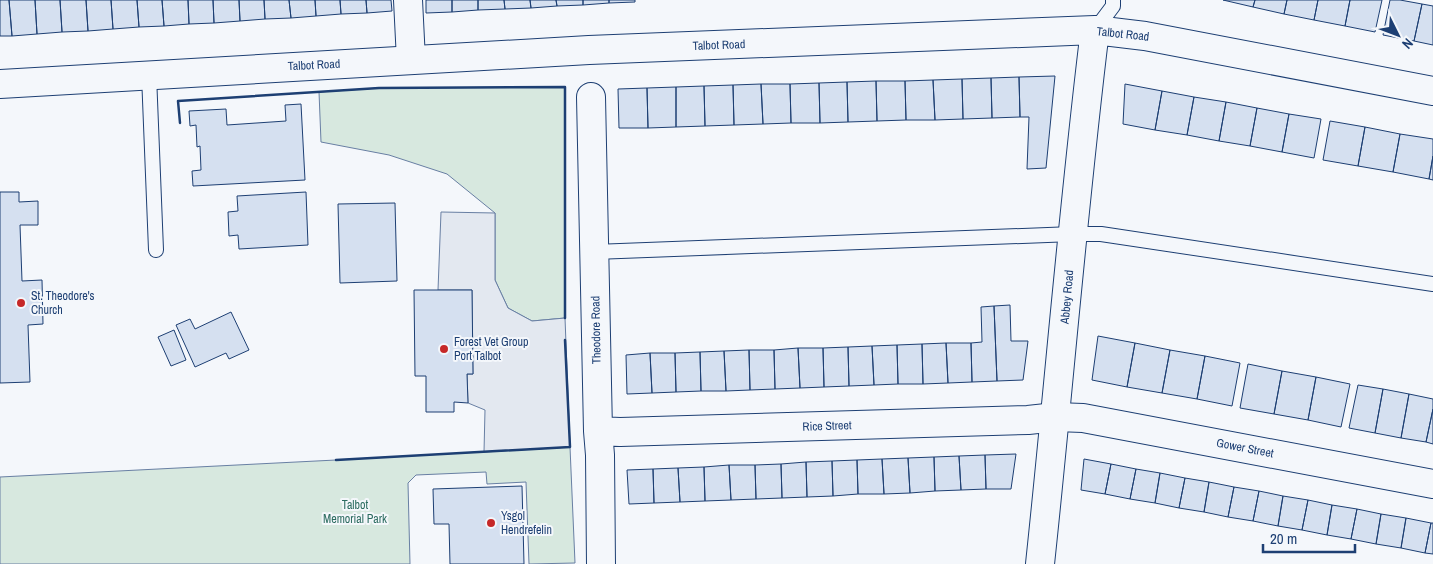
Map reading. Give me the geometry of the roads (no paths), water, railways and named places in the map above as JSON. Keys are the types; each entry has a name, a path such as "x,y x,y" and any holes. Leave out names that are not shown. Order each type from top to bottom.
{"main road":[{"path":"408,0 411,60"},
{"name":"Talbot Road","path":"0,84 598,50 1095,30 1145,36 1433,91"},
{"name":"Abbey Road","path":"1040,564 1056,417 1084,116 1095,30"},
{"name":"Theodore Road","path":"591,97 601,564"},
{"name":"Rice Street","path":"598,431 630,432 1028,420 1056,417"},
{"name":"Gower Street","path":"1056,417 1082,418 1433,484"}],"lane":[{"path":"1095,30 1113,6 1113,0"},
{"path":"149,75 156,250"},
{"path":"594,252 1101,234 1433,284"}],"place":[{"name":"St. Theodore's Church","path":"21,303"},
{"name":"Forest Vet Group Port Talbot","path":"444,349"},
{"name":"Ysgol Hendrefelin","path":"491,523"}],"park label":[{"name":"Talbot Memorial Park","path":"355,512"}]}
